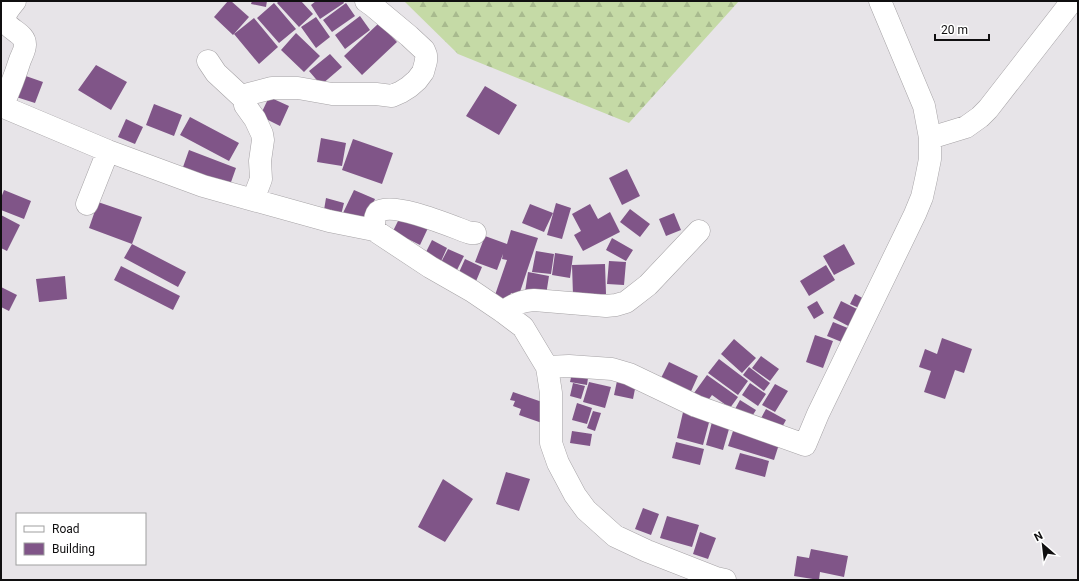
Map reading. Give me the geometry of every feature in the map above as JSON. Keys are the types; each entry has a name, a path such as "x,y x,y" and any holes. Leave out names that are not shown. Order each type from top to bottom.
{"street":[{"path":"15,1 6,14 5,21 7,25 22,36 25,44 14,78 2,106 108,151 203,186 329,221 374,230 430,267 472,291 523,327 547,367 550,393 551,444 558,463 575,495 586,510 614,536 654,554 716,578 725,580"},
{"path":"244,99 248,94 272,88 298,88 332,94 376,94 392,96 409,87 423,72 426,61 424,50 366,1"},
{"path":"547,367 569,366 612,369 629,374 696,406 805,445 818,414 915,214 922,197 930,159 930,138 924,106 880,1"},
{"path":"930,138 966,127 988,110 1072,1"},
{"path":"208,62 216,73 244,99 245,105 257,124 263,140 260,161 261,179 253,200"},
{"path":"87,204 108,151"},
{"path":"374,230 376,214 378,212 396,210 412,212 470,233 475,233"},
{"path":"503,312 524,301 534,300 606,306 626,302 648,285 699,231"}],"green space":[{"path":"404,1 739,1 629,123 458,54"}],"building":[{"path":"228,1 231,1 249,17 233,35 214,17"},
{"path":"252,1 267,1 266,7 251,4"},
{"path":"279,1 301,1 313,14 299,27 277,3"},
{"path":"316,1 343,1 344,3 320,19 311,5"},
{"path":"274,3 296,29 279,43 257,18"},
{"path":"346,3 355,16 332,32 323,20"},
{"path":"360,16 370,30 345,49 335,35"},
{"path":"316,17 330,37 316,48 301,27"},
{"path":"254,18 278,47 259,64 234,34"},
{"path":"379,23 397,42 362,75 344,56"},
{"path":"296,33 320,56 304,72 281,50"},
{"path":"330,54 342,67 321,85 309,71"},
{"path":"96,65 127,82 111,110 78,90"},
{"path":"20,74 43,82 35,103 13,96"},
{"path":"485,86 517,105 499,135 466,116"},
{"path":"269,97 289,106 280,126 260,116"},
{"path":"154,104 182,115 174,136 146,125"},
{"path":"190,117 239,143 229,161 180,135"},
{"path":"126,119 143,127 135,144 118,137"},
{"path":"321,138 346,143 342,166 317,162"},
{"path":"353,139 393,153 382,184 342,170"},
{"path":"189,150 236,168 230,185 183,167"},
{"path":"627,169 640,196 622,205 609,178"},
{"path":"4,190 31,201 24,219 1,210 1,198"},
{"path":"354,190 375,199 365,223 343,213"},
{"path":"326,198 344,203 341,215 324,210"},
{"path":"98,202 142,217 132,244 89,228"},
{"path":"556,203 571,208 562,239 547,235"},
{"path":"530,204 553,213 544,232 522,223"},
{"path":"590,204 598,219 610,212 620,232 583,251 574,235 581,231 572,214"},
{"path":"630,209 650,224 640,237 620,222"},
{"path":"674,213 681,230 666,236 659,219"},
{"path":"1,215 20,225 7,251 1,248"},
{"path":"401,215 428,228 420,245 408,239 405,244 390,237"},
{"path":"511,230 538,238 519,295 511,293 508,303 494,298 507,260 502,259 503,254 497,270 475,262 485,236 507,244"},
{"path":"612,238 633,250 626,261 606,250"},
{"path":"432,240 447,248 438,268 422,260"},
{"path":"132,244 186,272 178,287 124,258"},
{"path":"844,244 855,264 834,275 823,256"},
{"path":"448,249 464,256 454,276 438,268"},
{"path":"536,251 554,254 551,274 532,272"},
{"path":"555,253 573,256 570,278 552,275"},
{"path":"465,259 482,267 474,286 456,279"},
{"path":"609,261 626,262 624,285 607,284"},
{"path":"605,264 606,294 573,295 572,265"},
{"path":"826,265 835,280 809,296 800,281"},
{"path":"121,266 180,296 173,310 114,280"},
{"path":"528,272 549,276 546,295 525,292"},
{"path":"65,276 67,299 39,302 36,279"},
{"path":"1,287 17,295 9,311 1,307"},
{"path":"855,294 870,302 866,311 850,304"},
{"path":"817,301 824,313 814,319 807,307"},
{"path":"841,301 865,313 856,330 833,318"},
{"path":"833,322 855,331 849,345 827,336"},
{"path":"815,335 833,341 823,368 806,362"},
{"path":"942,338 972,349 964,373 955,370 945,399 924,392 931,371 919,367 925,349 937,354"},
{"path":"734,339 756,358 742,373 721,354"},
{"path":"761,356 779,369 770,381 752,368"},
{"path":"719,359 748,381 738,395 708,373"},
{"path":"669,362 698,376 688,398 658,384"},
{"path":"749,367 770,383 764,391 743,375"},
{"path":"573,368 589,371 587,385 570,382"},
{"path":"707,375 738,397 730,408 712,395 707,402 694,393"},
{"path":"617,381 636,384 633,399 614,395"},
{"path":"589,382 611,387 605,408 583,402"},
{"path":"573,383 585,386 581,399 570,396"},
{"path":"750,383 766,394 758,406 742,395"},
{"path":"775,384 788,391 775,412 762,405"},
{"path":"513,392 548,404 542,423 519,415 521,409 513,406 515,401 510,400"},
{"path":"740,400 756,410 751,418 735,409"},
{"path":"577,403 592,408 587,424 572,420"},
{"path":"684,408 711,415 703,445 677,438"},
{"path":"766,409 786,420 780,431 760,420"},
{"path":"593,411 601,413 595,431 587,428"},
{"path":"713,418 731,422 723,450 706,445"},
{"path":"735,425 781,438 774,460 728,446"},
{"path":"572,431 592,434 590,446 570,443"},
{"path":"676,442 704,449 700,465 672,458"},
{"path":"740,453 769,461 765,477 735,469"},
{"path":"506,472 530,479 519,511 496,504"},
{"path":"443,479 473,499 445,542 418,527"},
{"path":"643,508 659,514 651,535 635,529"},
{"path":"667,516 699,525 692,547 660,538"},
{"path":"700,532 716,538 708,559 693,554"},
{"path":"811,549 848,556 844,577 820,572 819,580 794,576 797,556 809,558"}]}
